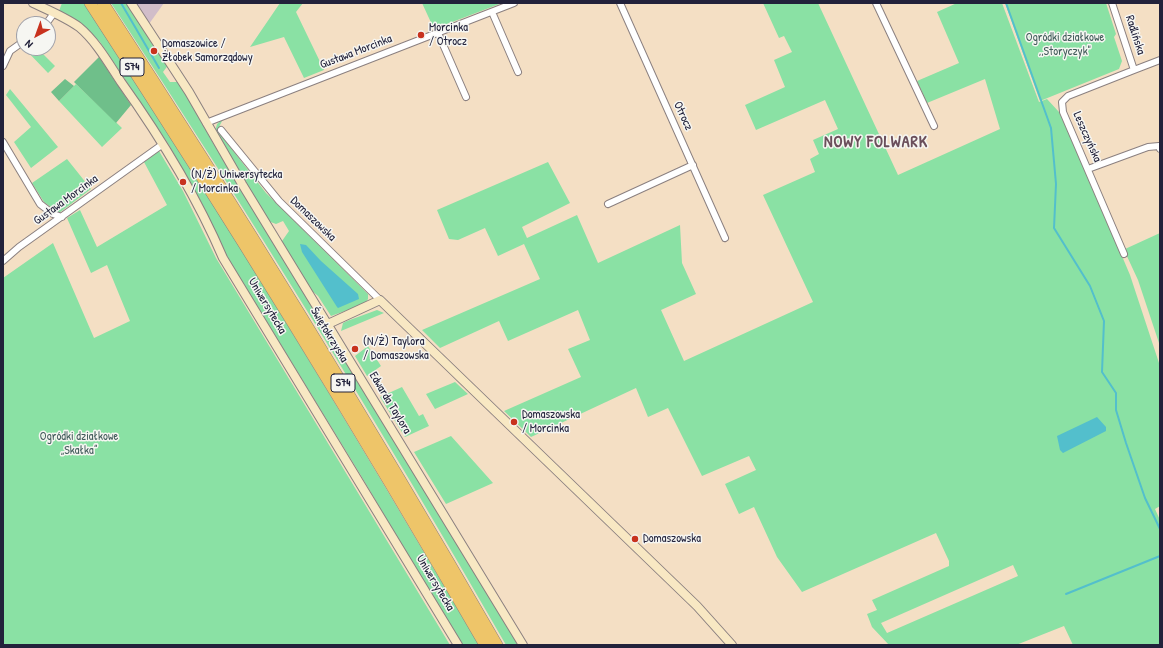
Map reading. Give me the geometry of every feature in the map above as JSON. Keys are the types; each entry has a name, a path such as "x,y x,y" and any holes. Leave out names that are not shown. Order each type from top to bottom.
{"highway":[{"name":"S74","path":"90,3 177,128"},
{"name":"S74","path":"103,3 177,128"},
{"name":"Świętokrzyska","path":"177,128 485,645"},
{"name":"Świętokrzyska","path":"177,128 344,386 497,645"}],"street":[{"name":"Uniwersytecka","path":"33,3 79,27 93,42 163,144 200,208 223,258 458,645"},
{"name":"Edwarda Taylora","path":"131,3 171,62 206,123 523,645"},
{"name":"Gustawa Morcinka","path":"206,123 514,3"},
{"name":"Otrocz","path":"620,3 725,238"},
{"path":"876,3 934,126"},
{"name":"Radlińska","path":"1112,3 1134,70 1160,60"},
{"path":"492,12 518,72"},
{"path":"438,33 466,97"},
{"path":"3,66 10,51 16,47"},
{"name":"Leszczyńska","path":"1124,254 1063,112 1062,102 1068,96 1134,70"},
{"name":"Domaszowska","path":"221,130 262,184 697,606 732,645"},
{"path":"3,142 40,204 53,214 62,216"},
{"name":"Gustawa Morcinka","path":"3,261 62,216 163,144"},
{"path":"1088,169 1148,147 1160,147"},
{"path":"608,204 693,165"},
{"path":"328,324 380,300"}],"shaded area":[{"path":"136,3 164,3 149,24"}],"green space":[{"path":"62,3 84,3 136,82 286,322 479,645 461,645 360,474 227,257 201,202 169,145 100,42 83,25 59,11"},
{"path":"111,3 128,3 169,64 163,72 170,82 179,82 213,143 519,645 506,645 411,482 264,241"},
{"path":"280,3 303,3 296,12 324,70 304,78 284,37 250,47"},
{"path":"422,3 502,3 434,29"},
{"path":"763,3 818,3 898,175 1000,129 985,79 927,103 917,81 959,63 937,12 957,3 1002,3 1039,102 1047,99 1059,112 1086,171 1130,275 1160,366 1160,506 1155,509 1160,520 1160,645 1073,645 1064,626 1016,645 889,645 872,627 867,614 877,610 872,600 949,566 949,561 936,533 802,592 777,557 754,507 739,514 725,484 756,470 749,456 702,476 668,408 648,417 636,388 531,437 504,411 581,377 568,349 590,340 578,310 508,341 499,321 440,348 422,330 540,279 524,244 498,256 485,228 458,240 449,239 437,210 548,162 570,203 522,227 527,238 577,215 598,263 680,225 682,263 696,294 661,310 684,361 813,302 763,195 815,172 810,159 819,154 813,140 838,129 825,100 756,130 745,105 785,87 774,60 792,52 784,36 779,38","holes":["1013,565 1018,576 887,633 881,623"]},
{"name":"Ogródki działkowe ,,Storyczyk\"","path":"1005,3 1106,3 1116,34 1114,37 1122,61 1119,69 1040,101"},
{"path":"32,56 45,56 55,66 48,73"},
{"path":"99,57 131,105 116,123 74,82"},
{"path":"65,79 74,86 59,101 51,92"},
{"path":"76,84 122,128 102,147 59,101"},
{"path":"10,89 58,147 31,168 14,142 31,127 6,95"},
{"path":"223,119 218,129 220,134 266,193 368,294 368,299 365,304 331,316 318,296 311,290 283,246 282,241 289,231 283,221 276,224 268,221 215,132 217,124"},
{"name":"Ogródki działkowe „Skałka”","path":"159,151 183,191 216,258 450,645 3,645 3,278 53,243 94,338 130,321 107,265 91,273 67,218 80,210 97,247 167,205 144,162"},
{"path":"67,159 91,189 59,213 44,202 32,183"},
{"path":"1160,233 1160,346 1138,280 1125,249"},
{"path":"377,310 384,313 341,331 343,323"},
{"path":"368,346 381,366 367,376 355,356"},
{"path":"455,382 468,394 435,409 426,394"},
{"path":"402,387 419,416 423,414 429,426 405,437 380,397"},
{"path":"451,436 493,483 446,504 414,452"}],"water":[{"path":"300,244 306,245 321,261 358,294 359,299 338,308 302,252"},
{"path":"1097,417 1106,427 1106,431 1063,453 1060,450 1057,436"}],"waterway":[{"path":"121,3 159,68"},
{"path":"1006,3 1051,128 1056,184 1054,228 1090,286 1104,321 1102,372 1116,393 1116,410 1126,443 1145,498 1160,529"},
{"path":"1066,594 1160,556"}],"place":[{"name":"Morcinka / Otrocz","path":"421,35"},
{"name":"Domaszowice / Żłobek Samorządowy","path":"154,51"},
{"name":"(N/Ż) Uniwersytecka / Morcinka","path":"183,182"},
{"name":"(N/Ż) Taylora / Domaszowska","path":"355,349"},
{"name":"Domaszowska / Morcinka","path":"514,422"},
{"name":"Domaszowska","path":"635,539"}],"district":[{"name":"NOWY FOLWARK","path":"876,143"}]}
